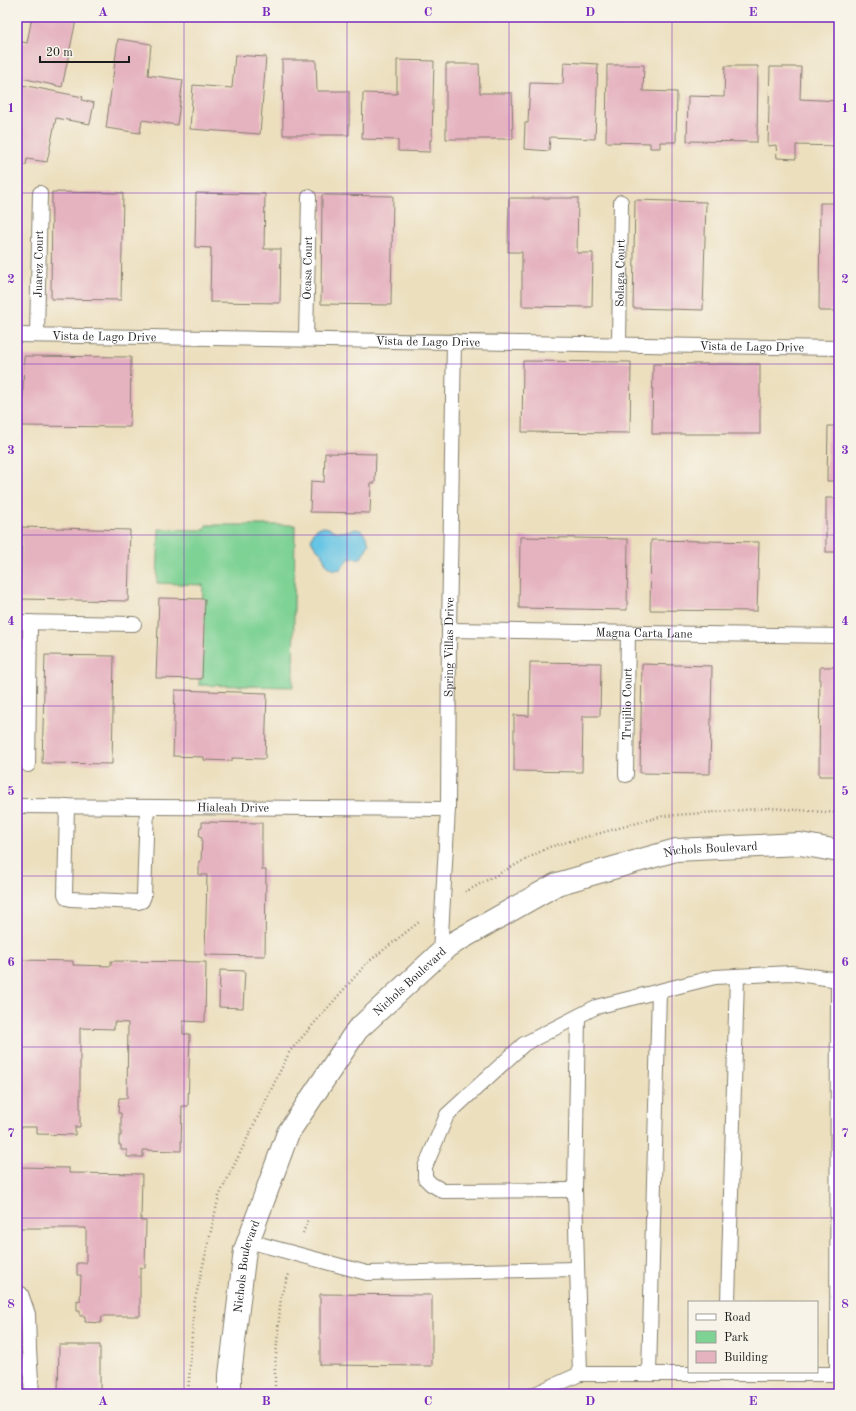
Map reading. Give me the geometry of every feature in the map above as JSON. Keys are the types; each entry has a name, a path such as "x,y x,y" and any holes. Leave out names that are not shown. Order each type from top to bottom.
{"street":[{"name":"Nichols Boulevard","path":"230,1394 230,1375 245,1250 288,1133 357,1030 440,953 448,946 557,884 676,850 800,844 839,851"}],"lane":[{"name":"Juarez Court","path":"37,335 40,193"},
{"name":"Ocasa Court","path":"306,339 309,198"},
{"name":"Solaga Court","path":"619,344 621,202"},
{"name":"Vista de Lago Drive","path":"17,335 839,348"},
{"name":"Spring Villas Drive","path":"440,953 448,808 454,341"},
{"path":"28,765 24,622 134,624"},
{"name":"Magna Carta Lane","path":"450,630 839,636"},
{"name":"Trujilio Court","path":"626,774 628,633"},
{"name":"Hialeah Drive","path":"17,806 448,808"},
{"path":"68,806 65,894 67,898 138,902 142,901 144,896 147,807"},
{"path":"535,1394 580,1374 838,1374 838,980 791,973 715,977 596,1007 524,1044 447,1115 425,1167 425,1178 431,1184 443,1191 575,1190"},
{"path":"728,1301 737,976"},
{"path":"649,1374 659,991"},
{"path":"578,1016 575,1190 580,1374"},
{"path":"248,1241 367,1273 577,1269"},
{"path":"17,1294 21,1294 28,1314 32,1394"}],"path":[{"path":"188,1394 194,1304 219,1196 290,1050 367,963 442,904 549,848 663,816 770,808 839,813"},
{"path":"275,1394 281,1296 308,1219"}],"green space":[{"path":"206,525 295,525 293,687 199,685 203,585 157,583 159,529 205,530"}],"water":[{"path":"320,527 326,527 341,532 355,529 359,530 366,536 369,544 361,558 348,559 341,569 335,570 327,566 321,552 316,548 311,540 314,531"}],"building":[{"path":"32,17 60,17 76,20 62,87 17,77 17,41 27,43"},
{"path":"118,39 151,44 148,75 183,80 177,125 142,120 140,133 106,128"},
{"path":"235,55 266,57 260,134 190,129 193,85 232,88"},
{"path":"282,60 316,60 317,91 349,91 349,135 283,135"},
{"path":"397,60 434,61 432,140 430,140 430,152 398,151 398,140 362,139 363,93 397,94"},
{"path":"564,62 598,64 595,139 550,137 549,151 524,149 525,123 528,123 530,83 563,84"},
{"path":"446,64 479,64 480,93 512,93 513,139 446,139"},
{"path":"607,65 644,65 643,91 677,92 676,142 660,142 660,148 650,148 650,143 606,142"},
{"path":"725,66 758,66 757,142 687,141 688,96 724,97"},
{"path":"770,67 801,67 800,99 839,101 838,146 796,145 796,159 777,158 776,145 768,146"},
{"path":"17,84 83,97 82,100 94,103 90,124 56,118 47,162 27,159 26,165 17,164"},
{"path":"52,192 123,193 121,300 51,299"},
{"path":"196,193 265,194 264,249 281,249 280,303 210,302 211,248 195,247"},
{"path":"322,195 393,196 391,305 321,304"},
{"path":"509,198 578,198 577,253 593,253 592,307 522,306 522,252 508,252"},
{"path":"635,200 706,202 703,310 633,308"},
{"path":"820,203 839,203 839,311 819,311"},
{"path":"24,356 131,357 130,427 22,426"},
{"path":"523,361 631,362 630,433 522,432"},
{"path":"653,364 760,364 760,434 652,434"},
{"path":"828,426 839,426 839,481 827,481"},
{"path":"325,453 376,454 375,483 371,483 370,513 310,512 311,481 324,482"},
{"path":"826,498 839,498 839,552 826,552"},
{"path":"22,527 130,530 128,601 20,599"},
{"path":"520,537 628,539 627,610 519,608"},
{"path":"651,540 759,542 757,611 650,610"},
{"path":"159,598 205,599 202,679 156,678"},
{"path":"45,655 114,656 112,764 42,763"},
{"path":"530,662 601,663 600,716 583,716 582,772 514,771 514,715 529,716"},
{"path":"642,664 712,666 710,774 640,773"},
{"path":"820,667 839,667 839,776 819,776"},
{"path":"175,690 267,693 265,759 232,758 232,761 204,760 204,757 173,756"},
{"path":"202,822 262,823 262,870 266,870 265,956 205,955 207,875 199,875 202,838 199,837"},
{"path":"21,960 73,961 73,965 111,966 111,961 206,962 205,1022 183,1021 183,1034 190,1034 188,1106 182,1106 181,1151 143,1150 143,1157 127,1157 127,1150 121,1150 121,1145 119,1145 119,1136 121,1136 121,1113 118,1113 119,1098 127,1098 128,1023 114,1022 114,1029 80,1028 80,1127 75,1127 75,1135 37,1134 37,1127 19,1127 20,1081 17,1081 17,1031 20,1031"},
{"path":"220,970 245,971 243,1008 219,1007"},
{"path":"17,1167 69,1168 69,1173 142,1174 141,1221 146,1221 145,1268 140,1267 140,1316 102,1316 101,1323 85,1322 85,1316 80,1316 80,1311 77,1311 77,1300 80,1301 81,1275 77,1275 77,1263 86,1263 86,1228 17,1228"},
{"path":"320,1294 432,1295 432,1366 320,1365"},
{"path":"59,1345 100,1345 100,1394 58,1394"}]}
